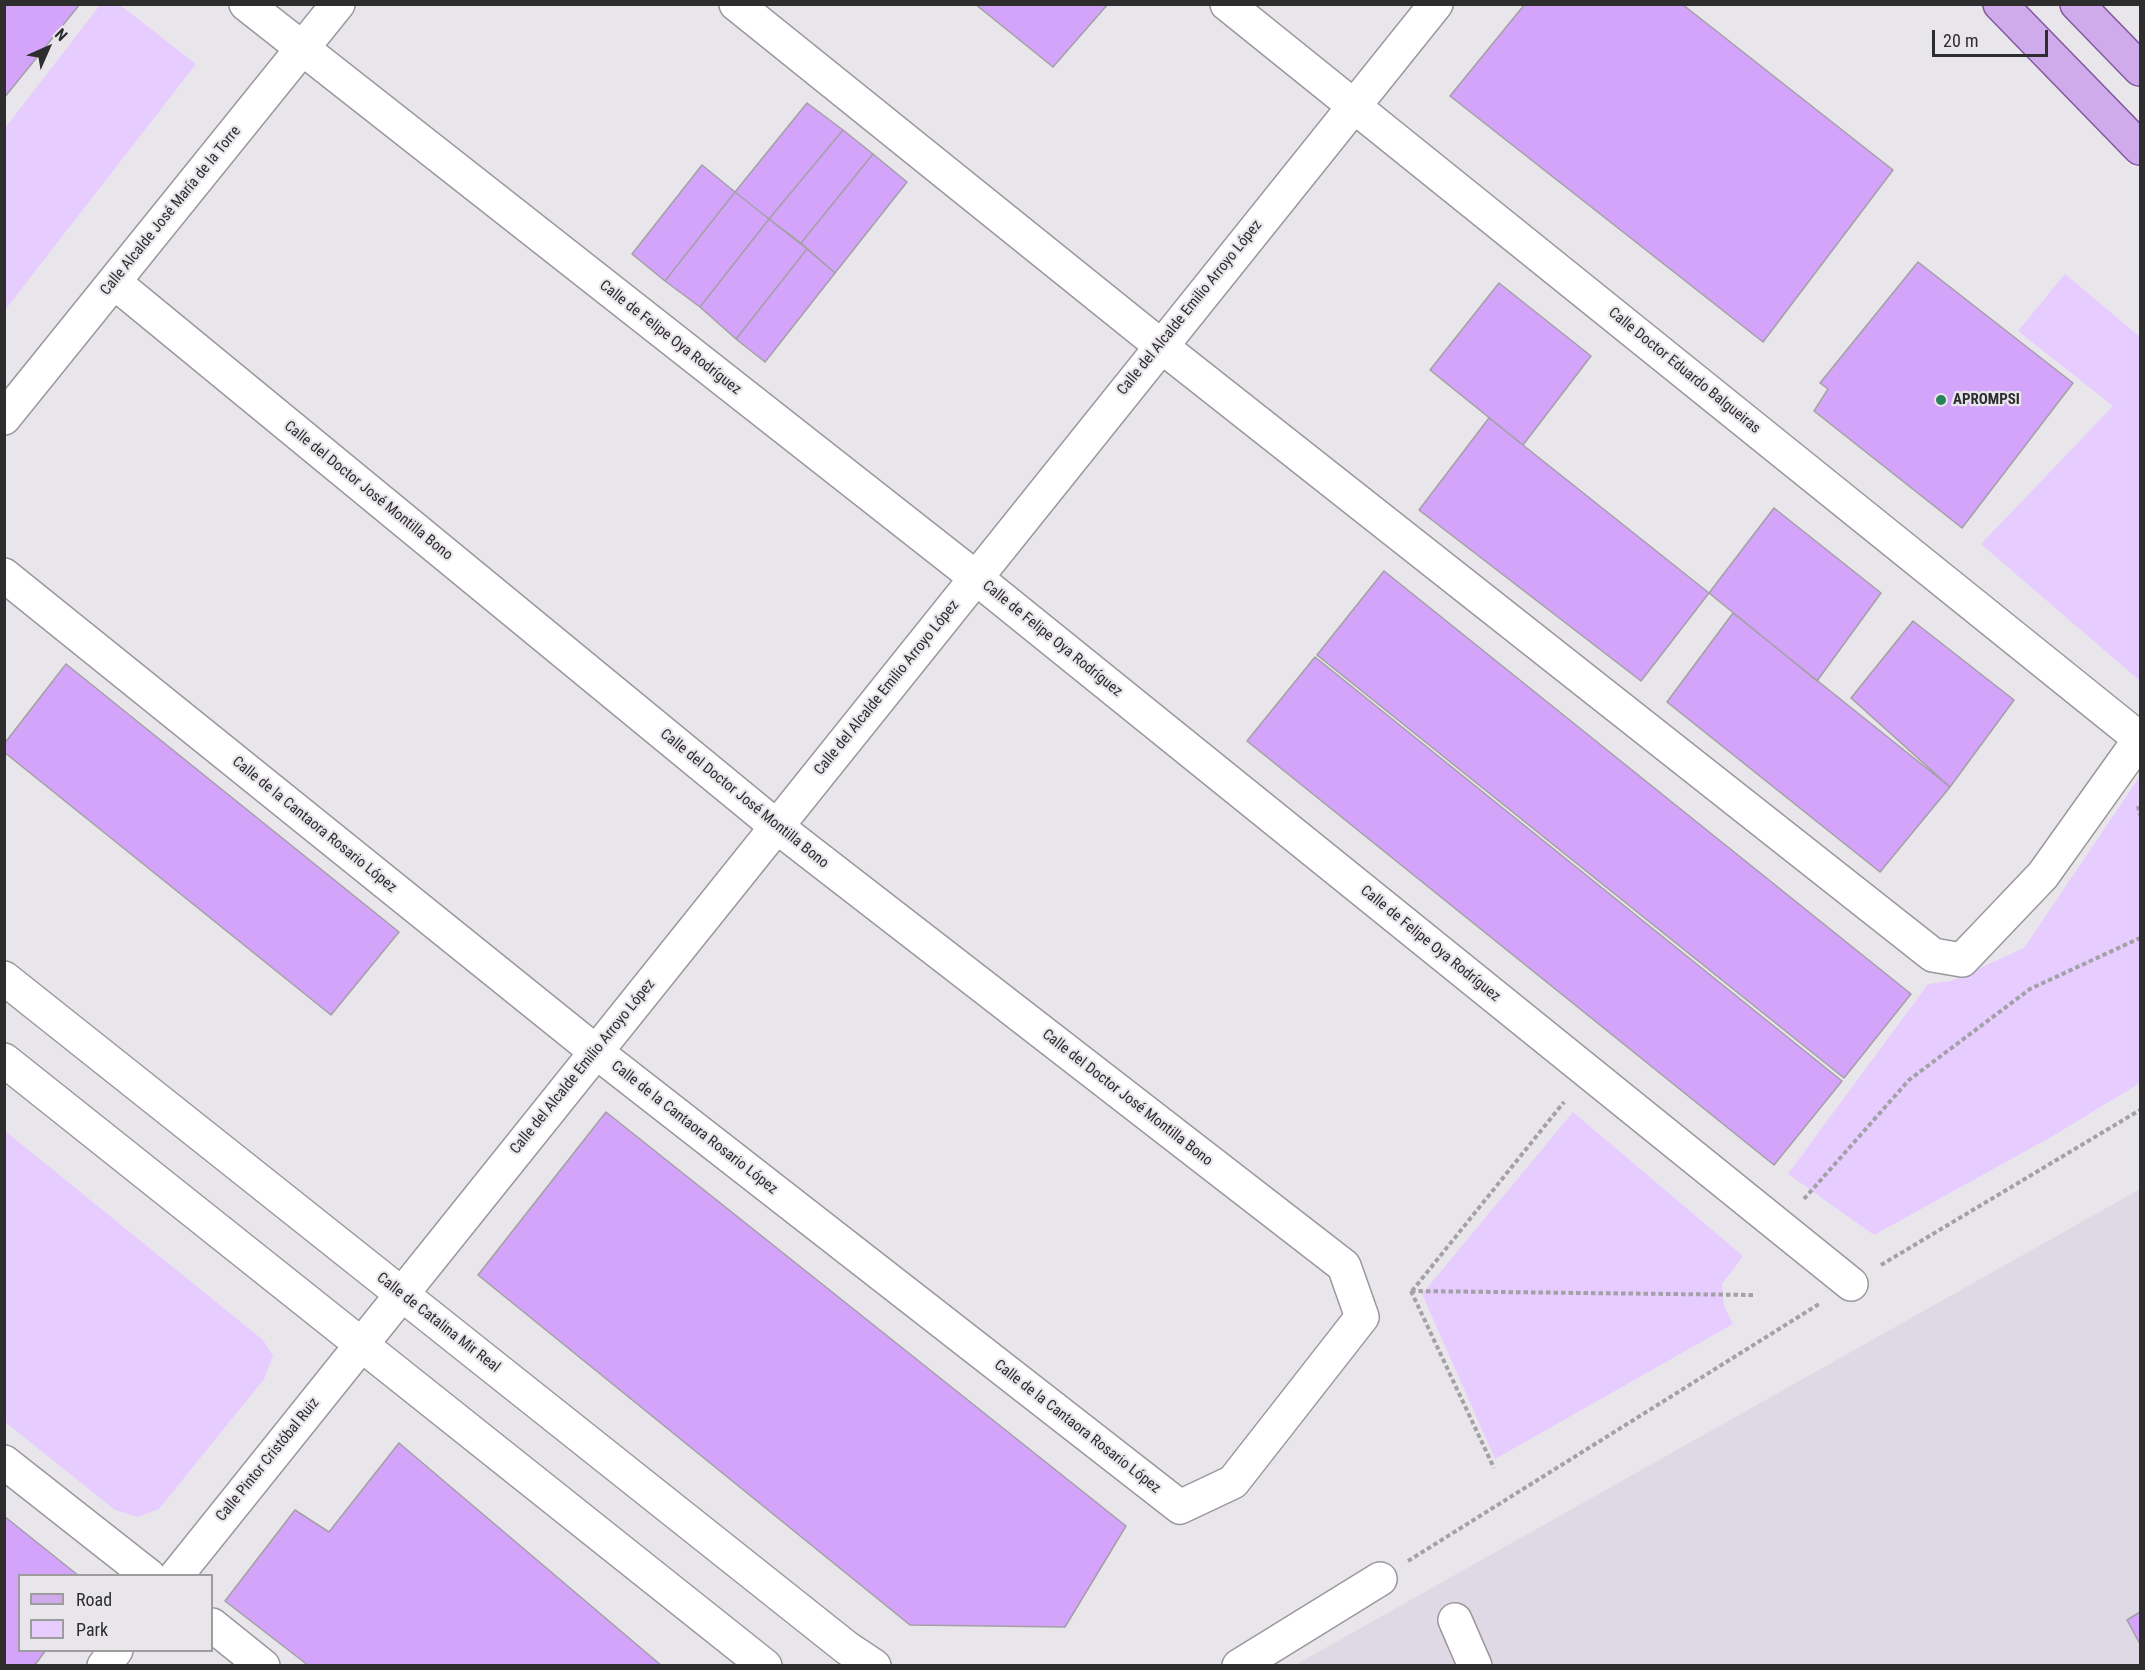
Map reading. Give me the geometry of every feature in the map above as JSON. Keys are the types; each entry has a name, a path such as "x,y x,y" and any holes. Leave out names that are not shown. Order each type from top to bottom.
{"main road":[{"path":"2000,4 2140,147"},
{"path":"2077,4 2140,69"}],"street":[{"name":"Calle de Felipe Oya Rodríguez","path":"246,4 301,50 975,577 1851,1284"},
{"name":"Calle Alcalde José María de la Torre","path":"4,418 338,4"},
{"path":"736,4 1161,345 1933,954 1962,960 2043,875 2140,739"},
{"name":"Calle Doctor Eduardo Balgueiras","path":"1227,4 2140,739"},
{"name":"Calle del Alcalde Emilio Arroyo López","path":"361,1344 1436,4"},
{"name":"Calle del Doctor José Montilla Bono","path":"114,282 776,826 1344,1266 1362,1317"},
{"name":"Calle de la Cantaora Rosario López","path":"4,575 596,1051 1180,1507 1233,1482 1362,1317"},
{"name":"Calle de Catalina Mir Real","path":"4,978 847,1648 874,1665"},
{"path":"4,1060 765,1665"},
{"name":"Calle Pintor Cristóbal Ruiz","path":"177,1574 361,1344"},
{"path":"4,1462 148,1574"},
{"path":"1239,1665 1380,1579"},
{"path":"1455,1620 1475,1665"},
{"path":"213,1626 263,1665"},
{"path":"104,1665 114,1652"}],"path":[{"path":"1779,1227 1909,1080 2030,989 2140,938"},
{"path":"1411,1292 1564,1102"},
{"path":"1380,1579 1851,1284 2140,1110"},
{"path":"1411,1292 1756,1295"},
{"path":"1411,1292 1494,1467"}],"shaded area":[{"path":"2140,1189 2140,1665 1295,1665"}],"green space":[{"path":"100,5 120,5 196,64 5,310 5,128"},
{"path":"2065,274 2140,337 2140,681 1981,544 2113,406 2018,331"},
{"path":"2140,776 2140,1083 2051,1137 1874,1235 1788,1174 1928,984 1951,981 2024,948"},
{"path":"1573,1112 1743,1256 1722,1284 1724,1306 1733,1324 1495,1459 1422,1294"},
{"path":"5,1131 263,1340 273,1356 264,1379 159,1509 138,1517 115,1510 5,1422"}],"building":[{"path":"4,4 80,4 4,98"},
{"path":"975,4 1108,4 1053,67"},
{"path":"1525,4 1682,4 1893,170 1763,342 1450,96"},
{"path":"807,103 843,130 769,219 735,192"},
{"path":"843,130 873,154 801,243 769,219"},
{"path":"873,154 907,182 835,273 801,243"},
{"path":"702,165 735,192 665,281 632,254"},
{"path":"735,192 769,219 700,307 665,281"},
{"path":"769,219 807,249 736,339 700,307"},
{"path":"807,249 835,273 765,362 736,339"},
{"name":"APROMPSI","path":"1918,262 2073,383 1962,528 1814,411 1828,389 1820,383"},
{"path":"1499,283 1591,356 1523,445 1430,370"},
{"path":"1489,418 1709,593 1641,681 1419,510"},
{"path":"1774,508 1881,593 1817,681 1709,593"},
{"path":"1384,571 1911,994 1844,1078 1317,655"},
{"path":"1733,613 1950,787 1880,872 1667,702"},
{"path":"1913,621 2014,700 1950,787 1851,698"},
{"path":"1315,657 1842,1081 1774,1165 1247,741"},
{"path":"66,664 399,932 331,1015 4,752 4,744"},
{"path":"606,1112 1126,1526 1065,1627 910,1625 478,1275"},
{"path":"399,1443 662,1666 309,1666 225,1601 295,1510 329,1532"},
{"path":"4,1516 76,1574 18,1574 18,1652 44,1652 34,1666 4,1666"},
{"path":"2140,1612 2140,1644 2127,1620"}],"place":[{"name":"APROMPSI","path":"1941,400"}]}
